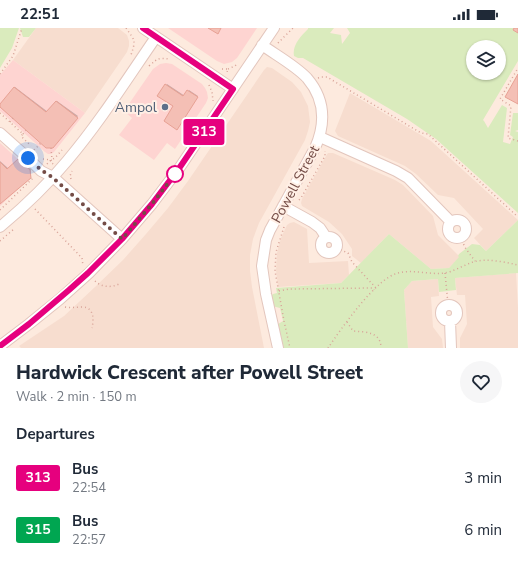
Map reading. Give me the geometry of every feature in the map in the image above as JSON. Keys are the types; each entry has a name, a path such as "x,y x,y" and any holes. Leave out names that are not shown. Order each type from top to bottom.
{"street":[{"path":"143,28 233,89"},
{"path":"0,346 71,289 122,239 152,204 180,167 274,28"},
{"path":"0,228 31,206 52,177 94,128 156,37"},
{"name":"Powell Street","path":"262,45 275,50 306,77 316,90 321,103 323,120 320,137 315,148 286,208 270,230 266,240 262,266 278,348"},
{"path":"0,133 41,170 68,190 122,239"},
{"path":"320,137 396,171 408,178 451,222 460,220 464,223 466,232 460,237"},
{"path":"286,208 320,228 326,237 321,244 325,252 329,253 334,251 336,248"},
{"path":"448,304 452,304 457,312 455,318 450,321 451,348"}],"path":[{"path":"0,74 13,56 22,28"},
{"path":"126,28 135,41 131,56"},
{"path":"275,50 276,44 292,28"},
{"path":"275,50 278,43"},
{"path":"148,67 160,58 173,59"},
{"path":"518,68 500,99 510,106 508,138 518,141"},
{"path":"316,79 321,76 327,77 421,132 428,134 518,217"},
{"path":"206,81 212,92 213,100 211,104"},
{"path":"0,113 23,134"},
{"path":"10,122 13,118"},
{"path":"26,130 21,136 34,150 41,143"},
{"path":"50,148 51,160"},
{"path":"0,210 51,160 56,158 64,148"},
{"path":"290,348 275,271 276,252 286,217 286,208 301,198 325,156 324,148"},
{"path":"43,158 51,160"},
{"path":"68,190 72,184 70,176 71,172 76,167"},
{"path":"31,206 39,205"},
{"path":"31,206 82,258"},
{"path":"0,241 18,225"},
{"path":"460,237 474,262"},
{"path":"336,248 348,253 352,262 375,289"},
{"path":"328,348 358,307 389,277 398,273 445,273 474,262 484,260 507,262 518,265"},
{"path":"445,273 448,304"},
{"path":"93,280 101,286 107,287 116,286 119,284"},
{"path":"278,291 289,289 375,289"},
{"path":"64,307 84,307 89,309 93,317 92,328"},
{"path":"347,322 353,331 366,332 379,338 381,348"}],"shaded area":[{"path":"36,28 118,28 127,35 129,46 127,52 85,113 13,60"},
{"path":"168,28 257,28 237,58 232,62 224,64 217,61"},
{"path":"13,60 85,113 51,154 45,152 0,111 0,75"},
{"name":"Ampol","path":"160,64 172,64 202,84 207,92 208,98 175,149 167,143 154,160 119,135 132,118 124,111 153,69"},
{"path":"267,67 272,68 292,82 301,92 308,106 310,122 305,140 259,223 253,239 250,255 250,271 264,348 21,348 19,346 64,316 123,260 146,234 188,181"},
{"path":"350,93 431,141 518,220 486,251 474,238 483,229 454,198 438,195 416,174 405,166 338,136 335,131"},
{"path":"0,143 29,169 31,176 0,206"},
{"path":"328,153 333,153 395,180 403,185 433,216 438,235 460,257 449,268 431,269 389,234 361,263 352,256 352,249 342,234 329,222 302,206 301,203"},
{"path":"294,222 307,229 309,263 348,261 349,275 341,283 278,287 276,270 277,253 281,238 287,225"},
{"path":"516,273 518,348 460,348 460,338 467,324 465,295 457,295 455,278"},
{"path":"438,279 439,296 431,297 433,327 442,339 443,348 408,348 404,290 412,281"}],"green space":[{"path":"0,28 19,28 12,48 0,68"},
{"path":"20,28 36,28 29,37 23,37"},
{"path":"308,28 334,28 330,33 341,35 342,44 350,33 347,28 518,28 518,61 483,120 488,128 502,105 507,108 503,142 510,144 513,137 510,135 513,113 518,113 518,130 515,131 518,132 518,213 436,139 407,119 303,58 294,56 294,48"},
{"path":"518,220 518,273 455,278 456,290 439,292 438,279 412,281 404,290 408,348 281,348 275,326 283,321 280,308 272,306 270,297 277,293 276,288 341,283 389,234 431,269 449,268 459,257 459,254 472,244 480,245 486,251"}],"building":[{"path":"208,28 221,28 218,34"},
{"path":"514,28 518,28 518,33 513,30"},
{"path":"518,74 518,104 505,97"},
{"path":"165,84 183,96 187,90 198,97 177,130 164,121 173,106 157,96"},
{"path":"14,87 46,112 56,101 78,118 53,148 46,148 0,107 0,104"},
{"path":"18,159 30,170 31,178 0,204 0,162 7,169"}],"bus line":[{"name":"313","path":"0,346 69,290 122,239 152,204 180,167 233,89 143,28"}],"place":[{"name":"Ampol","path":"165,107"}],"route":[{"path":"28,158 41,170 52,177 122,239 175,174"}]}
